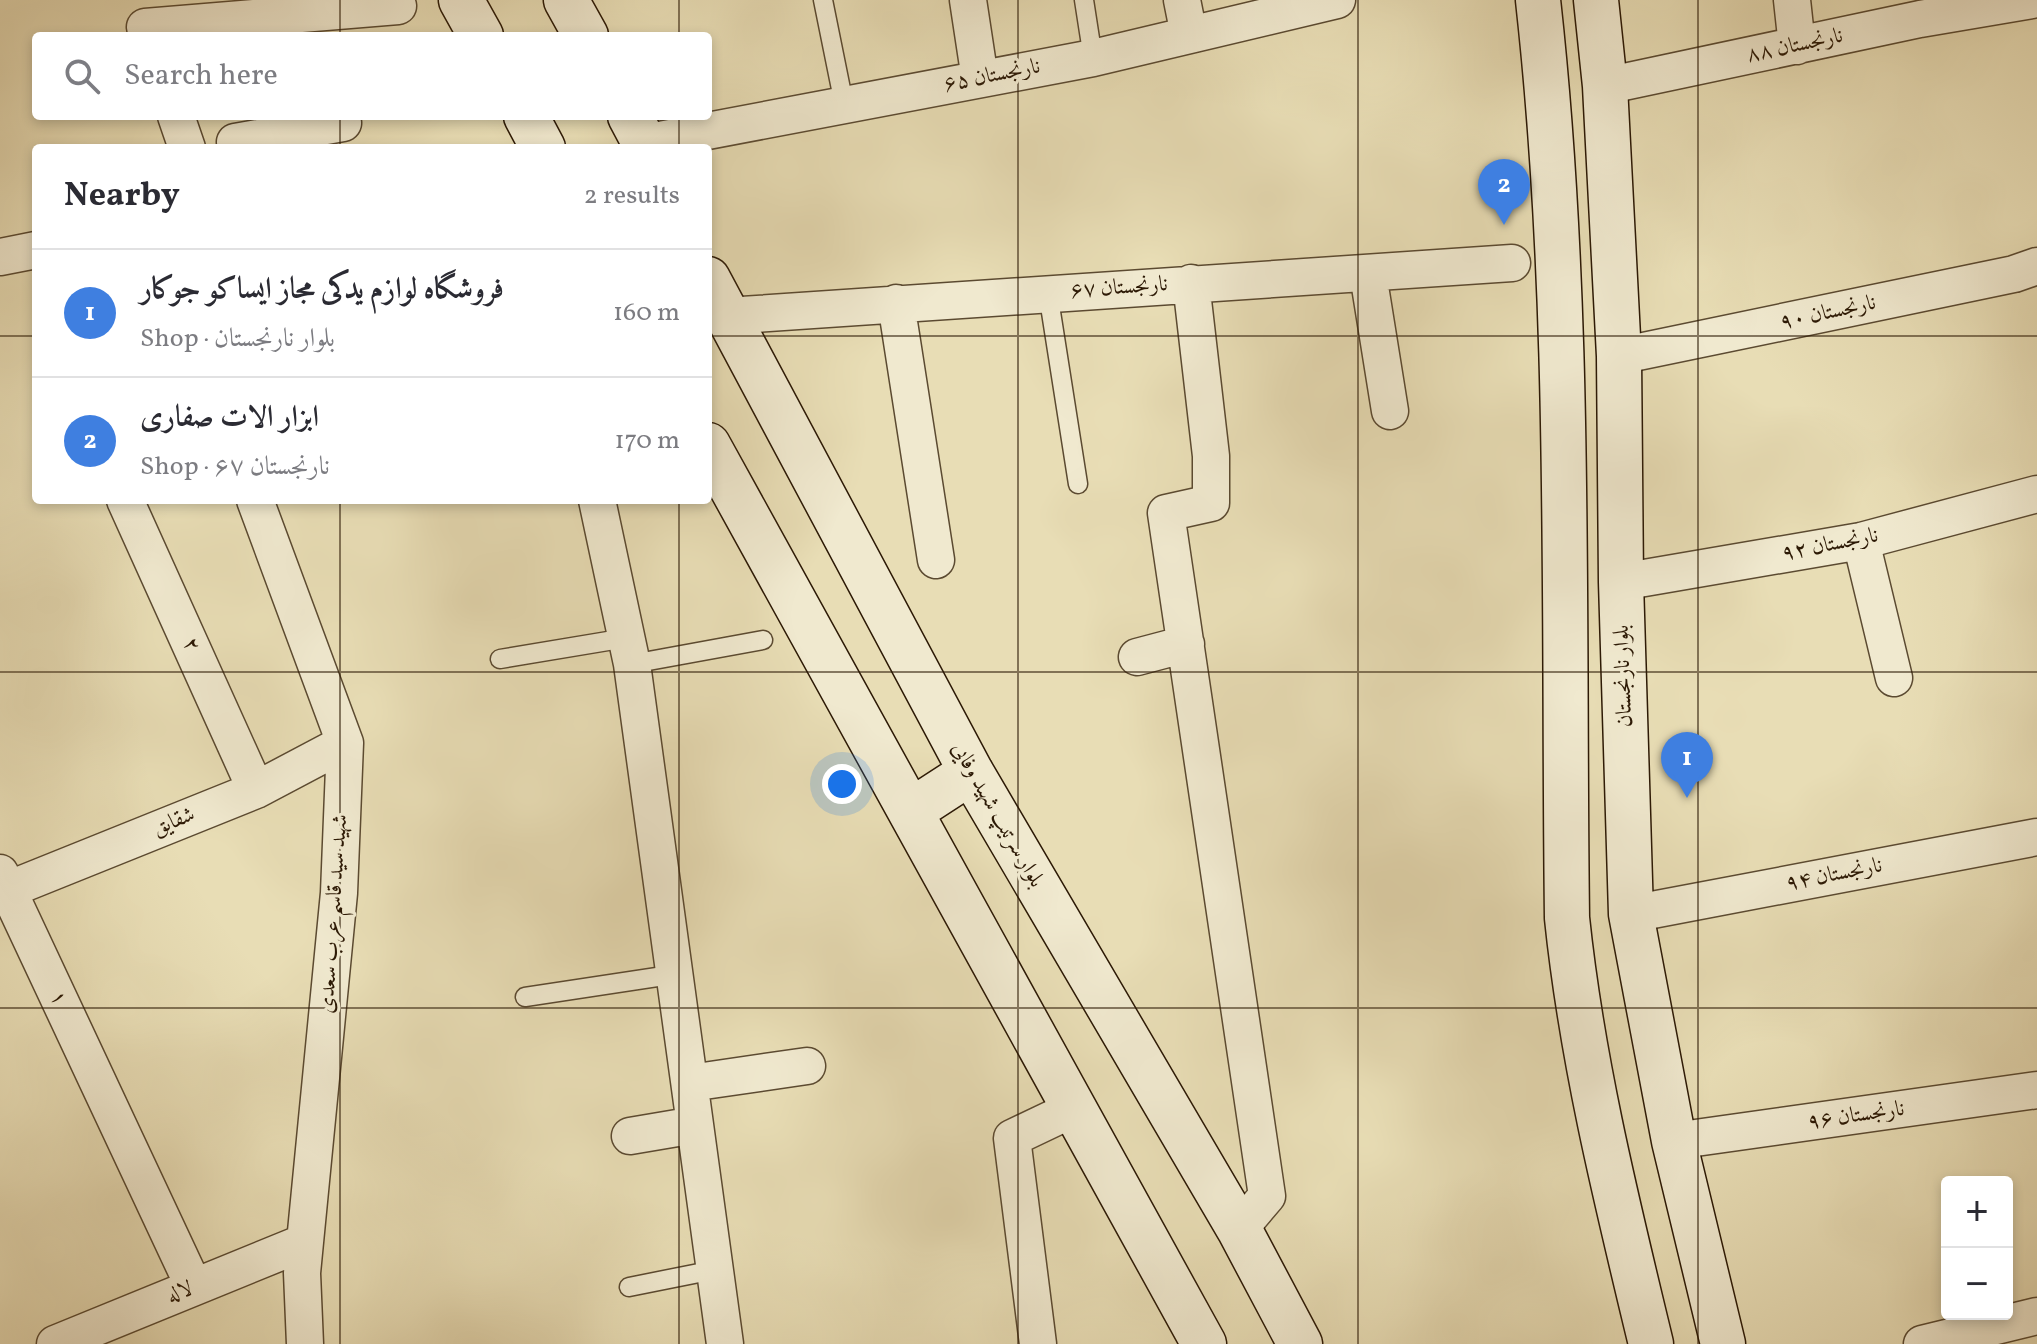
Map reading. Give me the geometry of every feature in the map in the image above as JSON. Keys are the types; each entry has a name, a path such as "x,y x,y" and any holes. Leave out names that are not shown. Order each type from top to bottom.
{"main road":[{"path":"461,0 479,32"},
{"path":"566,0 584,32"},
{"path":"1538,0 1548,91 1561,358 1567,918 1575,994 1605,1151 1651,1344"},
{"name":"بلوار نارنجستان","path":"1596,0 1605,86 1619,356 1621,582 1631,914 1674,1141 1723,1344"},
{"path":"528,120 541,144"},
{"name":"بلوار سرتیپ شهید وفایی","path":"717,298 971,772 1239,1229 1300,1344"},
{"path":"712,452 1204,1344"},
{"path":"911,811 971,772"}],"street":[{"path":"968,0 980,79"},
{"path":"1182,0 1189,35"},
{"name":"نارنجستان ۶۵","path":"640,136 844,104 1093,58 1189,35 1252,10 1337,0"},
{"path":"1792,0 1797,46"},
{"name":"نارنجستان ۸۸","path":"1605,86 1797,46 1918,10 2032,0"},
{"path":"146,21 325,23 398,6"},
{"path":"177,120 186,144"},
{"path":"235,142 344,129"},
{"path":"0,257 32,251"},
{"name":"نارنجستان ۶۷","path":"717,298 896,303 1512,263"},
{"name":"نارنجستان ۹۰","path":"1619,356 2014,274 2037,266"},
{"path":"1368,274 1390,411"},
{"path":"1191,283 1211,456 1211,503 1166,513 1267,1196 1239,1229"},
{"path":"896,303 936,560"},
{"name":"نارنجستان ۹۲","path":"1621,582 1861,541 2037,494"},
{"name":"۲","path":"127,504 256,790"},
{"name":"شهید سید قاسم عرب سعدی","path":"256,504 345,743 339,893 305,1242 305,1344"},
{"path":"598,504 629,651 677,974 725,1344"},
{"path":"1861,541 1894,678"},
{"path":"1137,657 1186,644"},
{"name":"شقایق","path":"2,885 256,790 345,743"},
{"name":"نارنجستان ۹۴","path":"1631,914 2037,837"},
{"name":"۱","path":"2,885 194,1287"},
{"path":"690,1083 807,1066"},
{"name":"نارنجستان ۹۶","path":"1674,1141 2037,1090"},
{"path":"1038,1344 1012,1138 1075,1108"},
{"path":"630,1136 695,1125"},
{"name":"لاله","path":"64,1342 305,1242"},
{"path":"1922,1344 2037,1316"}],"lane":[{"path":"823,0 844,104"},
{"path":"1084,0 1093,58"},
{"path":"1048,293 1078,484"},
{"path":"500,659 763,640"},
{"path":"525,997 677,974"},
{"path":"629,1287 714,1270"}],"place":[{"name":"ابزار الات صفاری","path":"1504,225"},
{"name":"فروشگاه لوازم یدکی مجاز ایساکو جوکار","path":"1687,798"}]}
